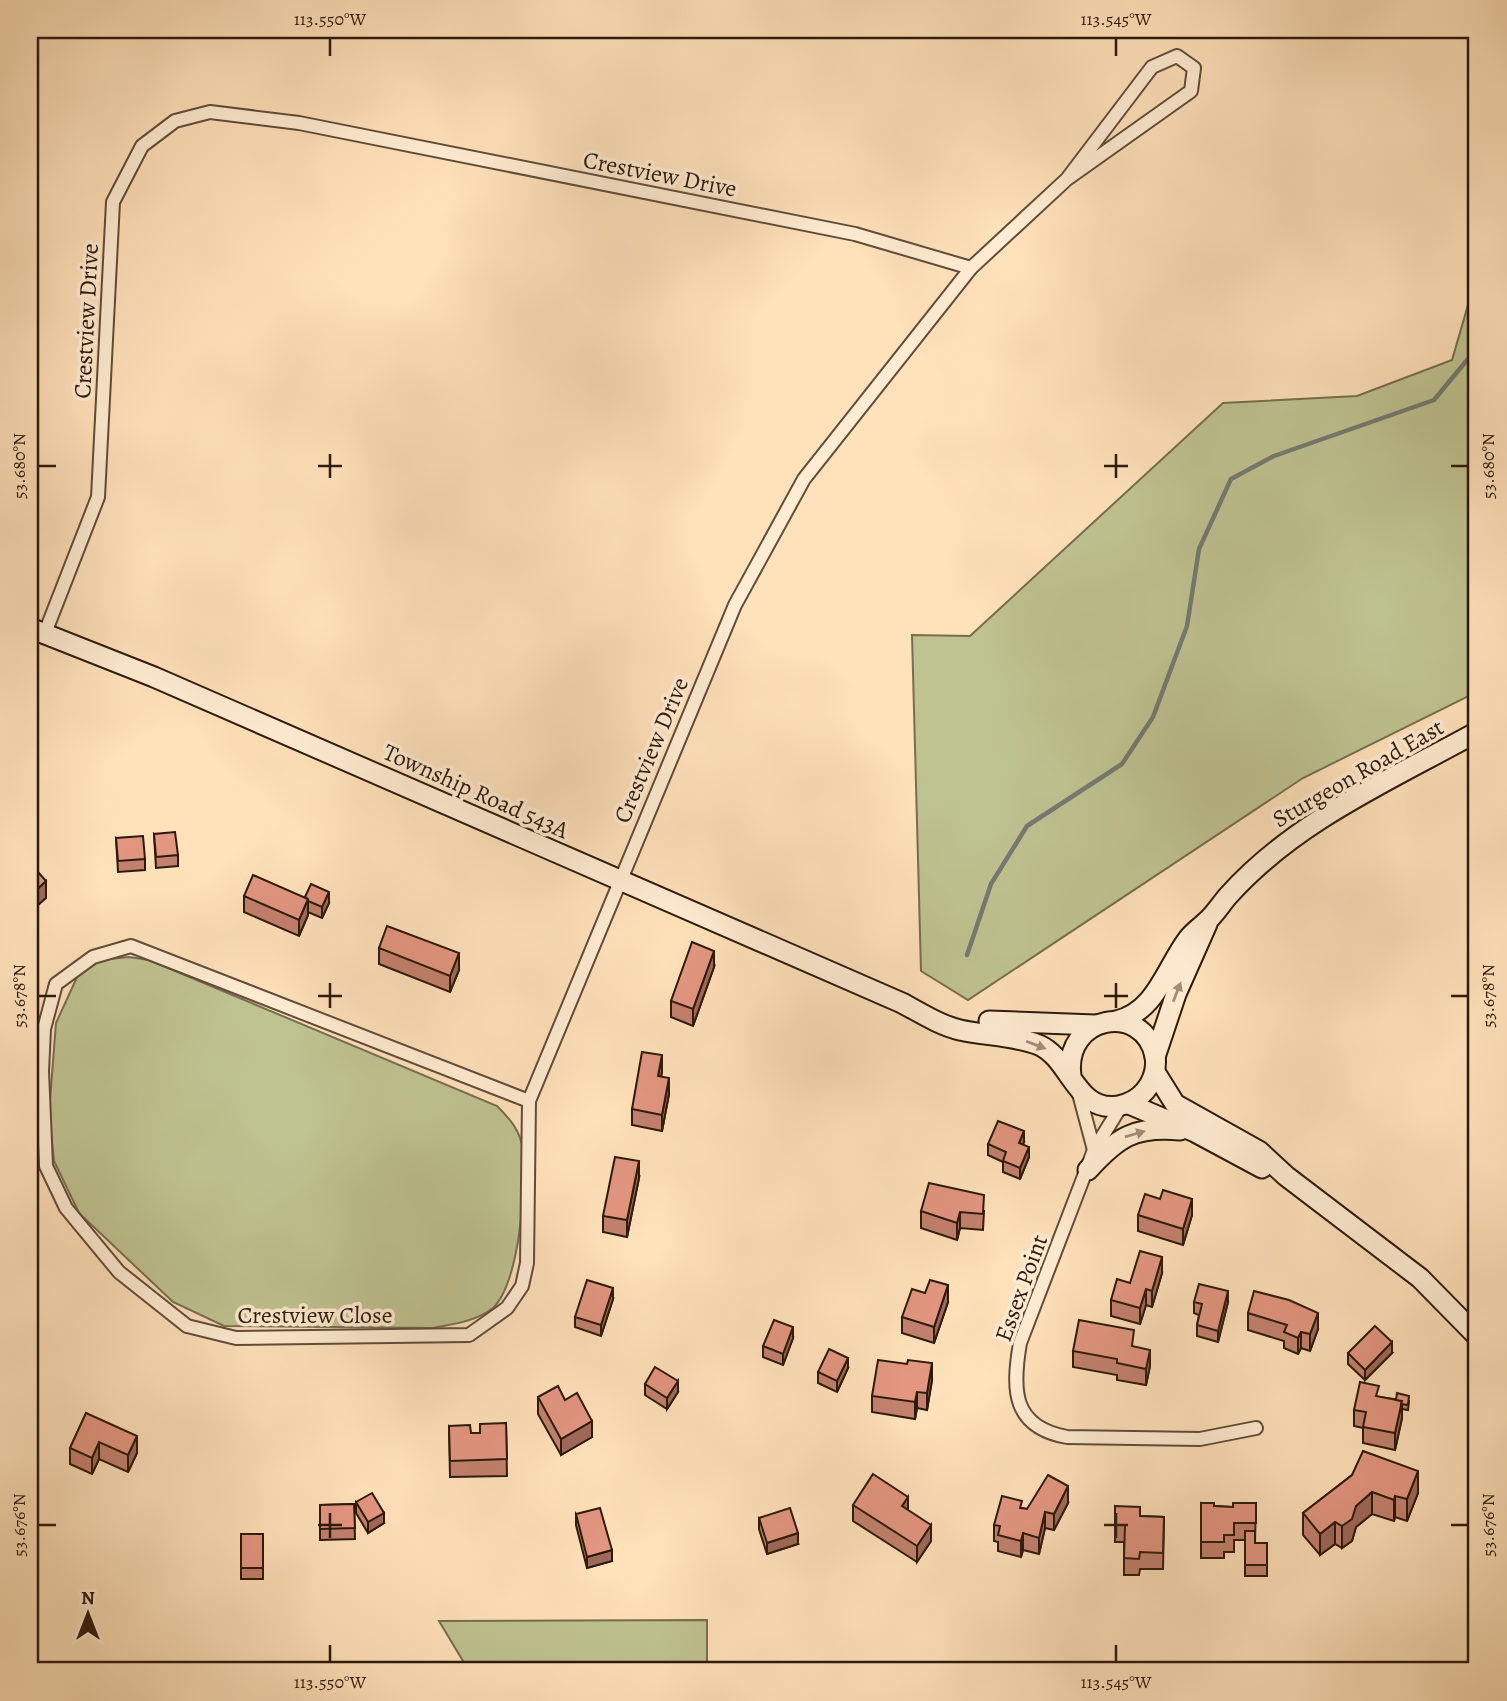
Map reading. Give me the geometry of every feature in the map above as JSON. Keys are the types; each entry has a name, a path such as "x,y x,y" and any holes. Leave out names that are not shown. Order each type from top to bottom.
{"main road":[{"name":"Township Road 543A","path":"37,631 154,677 953,1027 1037,1044 1058,1058 1074,1082 1100,1105 1125,1105 1195,1132 1261,1167 1286,1177"},
{"name":"Sturgeon Road East","path":"1116,1021 1129,1018 1145,1005 1158,990 1190,936 1209,920 1251,870 1287,841 1477,733"},
{"name":"Sturgeon Road East","path":"1155,1064 1176,994 1209,920"},
{"name":"Township Road 543A","path":"902,1003 1010,1024 1096,1025 1116,1021 1142,1032 1165,1092 1181,1108 1259,1151 1286,1177 1420,1278 1477,1336"},
{"path":"1074,1082 1072,1049 1079,1037 1096,1025"},
{"path":"1125,1105 1150,1085 1155,1064"},
{"path":"1088,1170 1111,1144 1128,1134 1166,1129 1195,1132"}],"street":[{"path":"971,268 1068,179 1191,91 1194,68 1177,56 1152,67 1068,179"},
{"name":"Crestview Drive","path":"37,631 98,497 113,202 142,146 175,121 210,112 299,123 855,234 971,268 804,479 735,606 619,880"},
{"name":"Crestview Close","path":"529,1101 131,946 93,957 56,984 44,1029 46,1166 66,1208 119,1272 187,1326 236,1338 469,1335 507,1308 522,1286 527,1263 529,1101 619,880"},
{"path":"1074,1082 1094,1150"},
{"name":"Essex Point","path":"1125,1105 1094,1150 1020,1343 1016,1370 1018,1403 1034,1426 1048,1433 1104,1439 1200,1439 1256,1428"}],"green space":[{"path":"1477,274 1477,692 1303,778 968,1000 921,971 912,635 970,636 1223,403 1357,396 1452,360"},
{"path":"129,957 149,960 497,1106 520,1137 524,1187 515,1257 502,1296 493,1308 472,1319 432,1328 224,1326 173,1302 79,1213 54,1161 49,1113 56,1023 78,975 100,960"},
{"path":"707,1620 707,1671 469,1671 439,1621"}],"building":[{"path":"175,832 178,855 156,857 154,834"},
{"path":"143,836 145,859 118,861 116,838"},
{"path":"30,863 46,881 34,892 37,895 30,902"},
{"path":"253,875 308,899 299,920 244,896"},
{"path":"311,884 329,892 322,907 305,897"},
{"path":"387,926 459,953 450,976 379,948"},
{"path":"692,942 714,951 693,1009 671,1001"},
{"path":"642,1052 662,1055 658,1076 669,1078 662,1115 632,1109"},
{"path":"998,1121 1024,1131 1019,1143 1029,1147 1020,1168 1003,1161 1006,1152 988,1144"},
{"path":"615,1157 639,1161 627,1220 603,1216"},
{"path":"929,1183 984,1195 983,1214 960,1212 957,1223 921,1211"},
{"path":"1163,1190 1192,1199 1183,1229 1138,1215 1145,1194 1160,1199"},
{"path":"1140,1251 1162,1257 1152,1291 1146,1289 1140,1308 1111,1300 1117,1279 1130,1283"},
{"path":"587,1280 613,1288 601,1325 575,1317"},
{"path":"930,1280 948,1285 934,1327 902,1317 912,1289 925,1293"},
{"path":"1199,1284 1228,1291 1218,1331 1197,1325 1202,1304 1194,1302"},
{"path":"1254,1291 1289,1300 1318,1313 1310,1334 1301,1332 1298,1338 1284,1332 1287,1325 1248,1313"},
{"path":"774,1320 793,1327 783,1354 763,1346"},
{"path":"1079,1320 1134,1330 1132,1346 1150,1350 1146,1369 1117,1363 1117,1359 1073,1351"},
{"path":"1375,1326 1392,1342 1365,1370 1348,1353"},
{"path":"829,1349 848,1358 837,1381 818,1372"},
{"path":"878,1360 907,1364 908,1360 932,1363 927,1393 917,1392 915,1402 872,1396"},
{"path":"655,1367 678,1381 667,1398 645,1384"},
{"path":"1360,1382 1379,1386 1376,1396 1402,1401 1395,1433 1363,1427 1366,1412 1354,1410"},
{"path":"558,1386 565,1400 577,1393 592,1421 561,1439 538,1397"},
{"path":"1397,1393 1409,1396 1408,1405 1396,1400"},
{"path":"86,1413 137,1436 128,1455 99,1442 92,1458 70,1448"},
{"path":"506,1423 507,1459 450,1461 449,1426 470,1425 471,1433 480,1433 480,1424"},
{"path":"1363,1451 1418,1471 1407,1499 1395,1496 1394,1500 1372,1492 1356,1506 1352,1519 1342,1526 1335,1522 1320,1534 1303,1513 1352,1475"},
{"path":"873,1474 908,1497 902,1506 931,1525 917,1546 853,1505"},
{"path":"1048,1475 1068,1486 1054,1514 1045,1512 1039,1538 1023,1533 1021,1541 998,1535 1000,1526 994,1525 1002,1496 1022,1501 1020,1508 1027,1509"},
{"path":"372,1493 384,1513 368,1522 356,1502"},
{"path":"1201,1503 1233,1507 1233,1503 1256,1503 1256,1523 1234,1523 1234,1535 1224,1535 1224,1542 1201,1542"},
{"path":"354,1504 355,1528 320,1529 320,1505"},
{"path":"1115,1506 1140,1507 1140,1516 1164,1517 1163,1553 1140,1552 1139,1559 1124,1558 1125,1525 1115,1525"},
{"path":"600,1508 612,1550 587,1557 576,1514"},
{"path":"790,1508 798,1533 767,1543 759,1518"},
{"path":"1245,1531 1255,1531 1255,1543 1267,1543 1267,1565 1245,1565"},
{"path":"241,1534 263,1534 263,1568 241,1568"}],"waterway":[{"path":"967,955 991,884 1027,826 1122,764 1153,717 1187,626 1199,549 1231,479 1274,456 1434,400 1477,348"}]}
